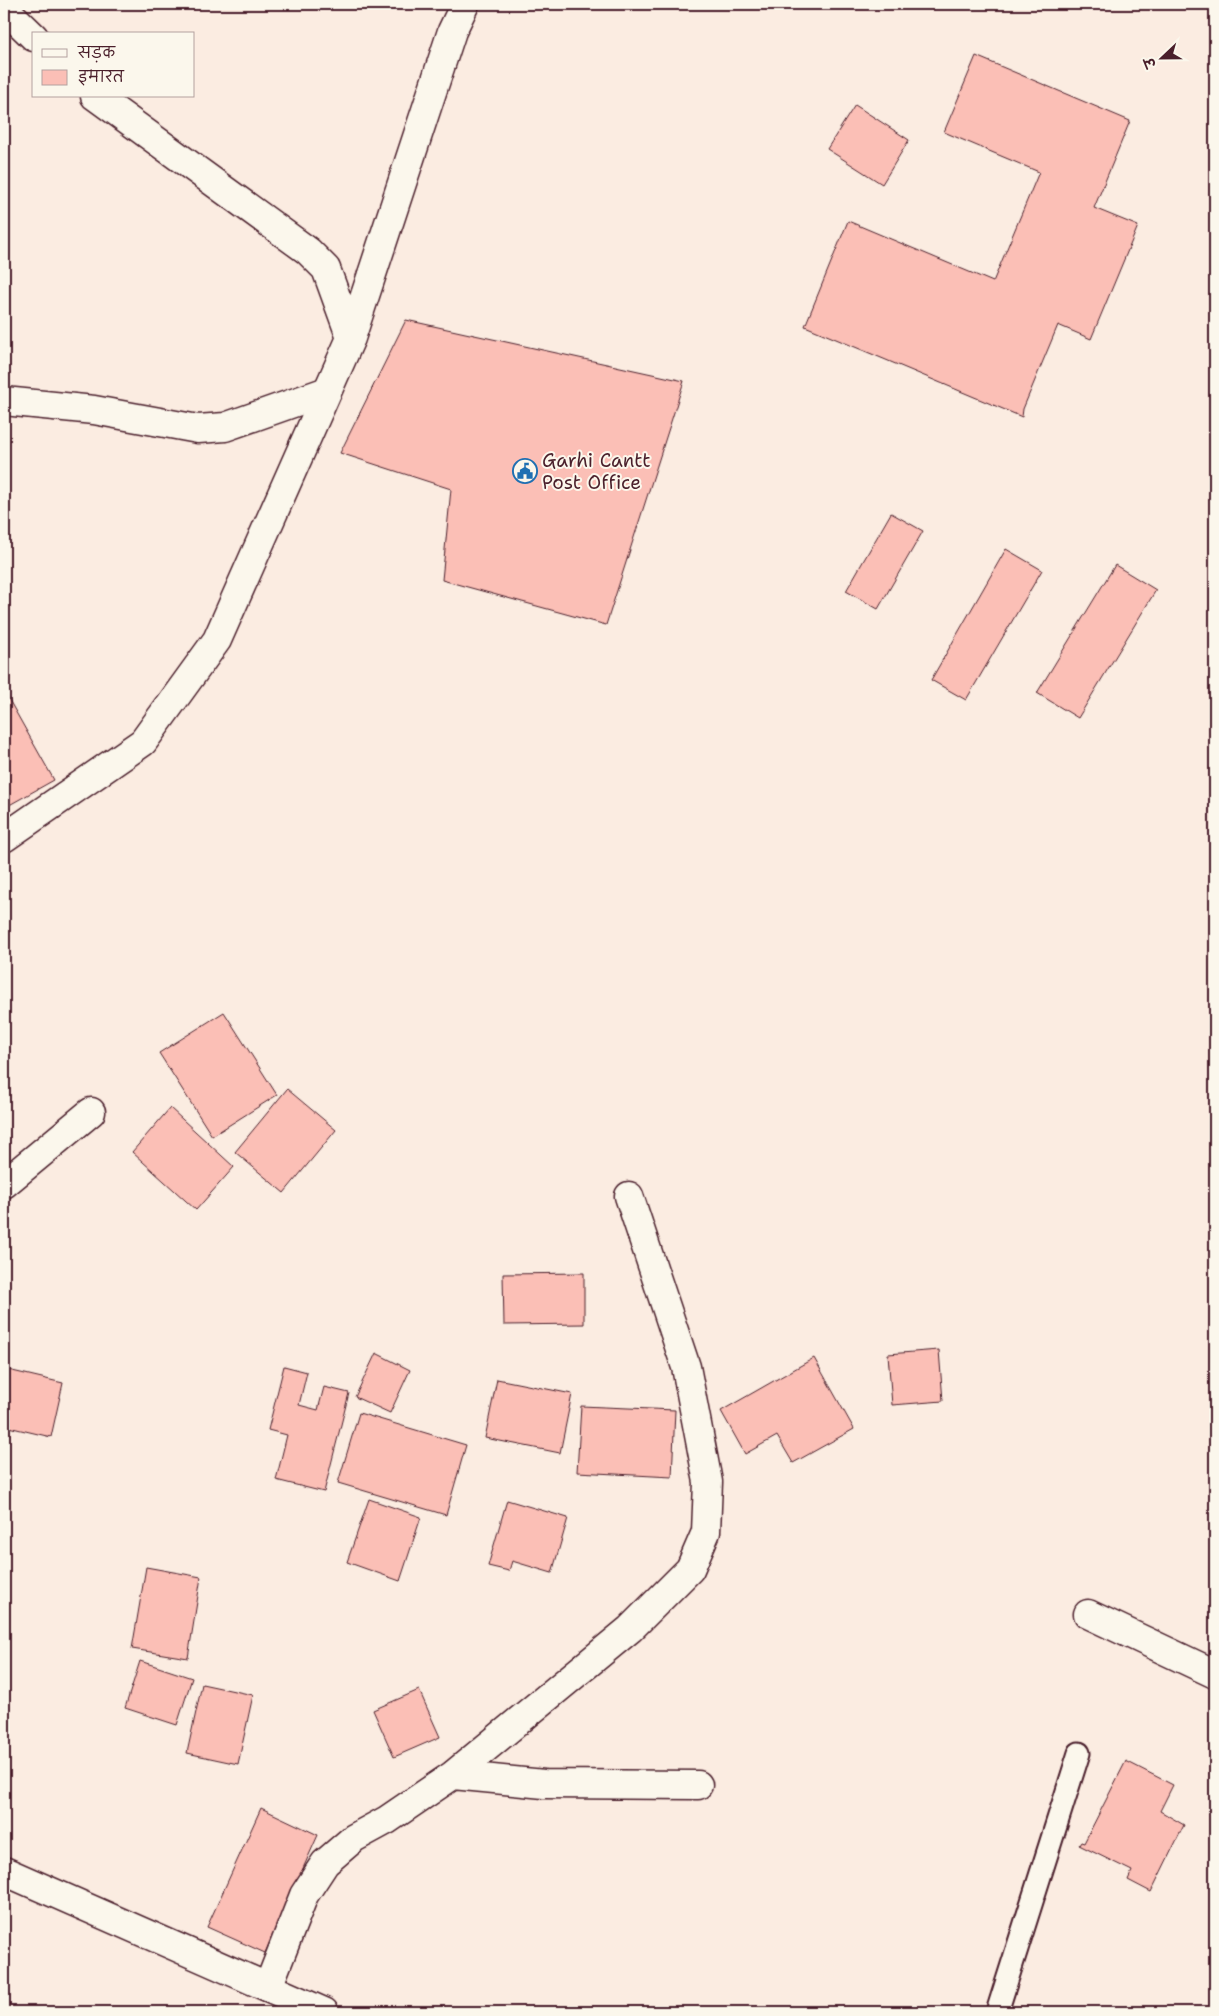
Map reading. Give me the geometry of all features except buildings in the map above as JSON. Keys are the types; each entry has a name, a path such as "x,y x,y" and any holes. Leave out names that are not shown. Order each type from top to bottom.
{"street":[{"path":"4,838 143,742 217,640 351,338 452,31 465,4"},
{"path":"4,8 32,35"},
{"path":"98,98 308,251 326,269 351,338"},
{"path":"4,402 94,410 198,429 225,427 327,391"},
{"path":"4,1184 91,1112"},
{"path":"268,1987 304,1895 325,1863 354,1838 387,1820 453,1775 630,1630 690,1570 706,1532 708,1482 686,1367 628,1196"},
{"path":"1088,1614 1215,1674"},
{"path":"453,1775 544,1784 698,1785"},
{"path":"4,1871 324,2012"}],"lane":[{"path":"997,2012 1079,1753"}],"place":[{"name":"Garhi Cantt Post Office","path":"525,471"}]}
